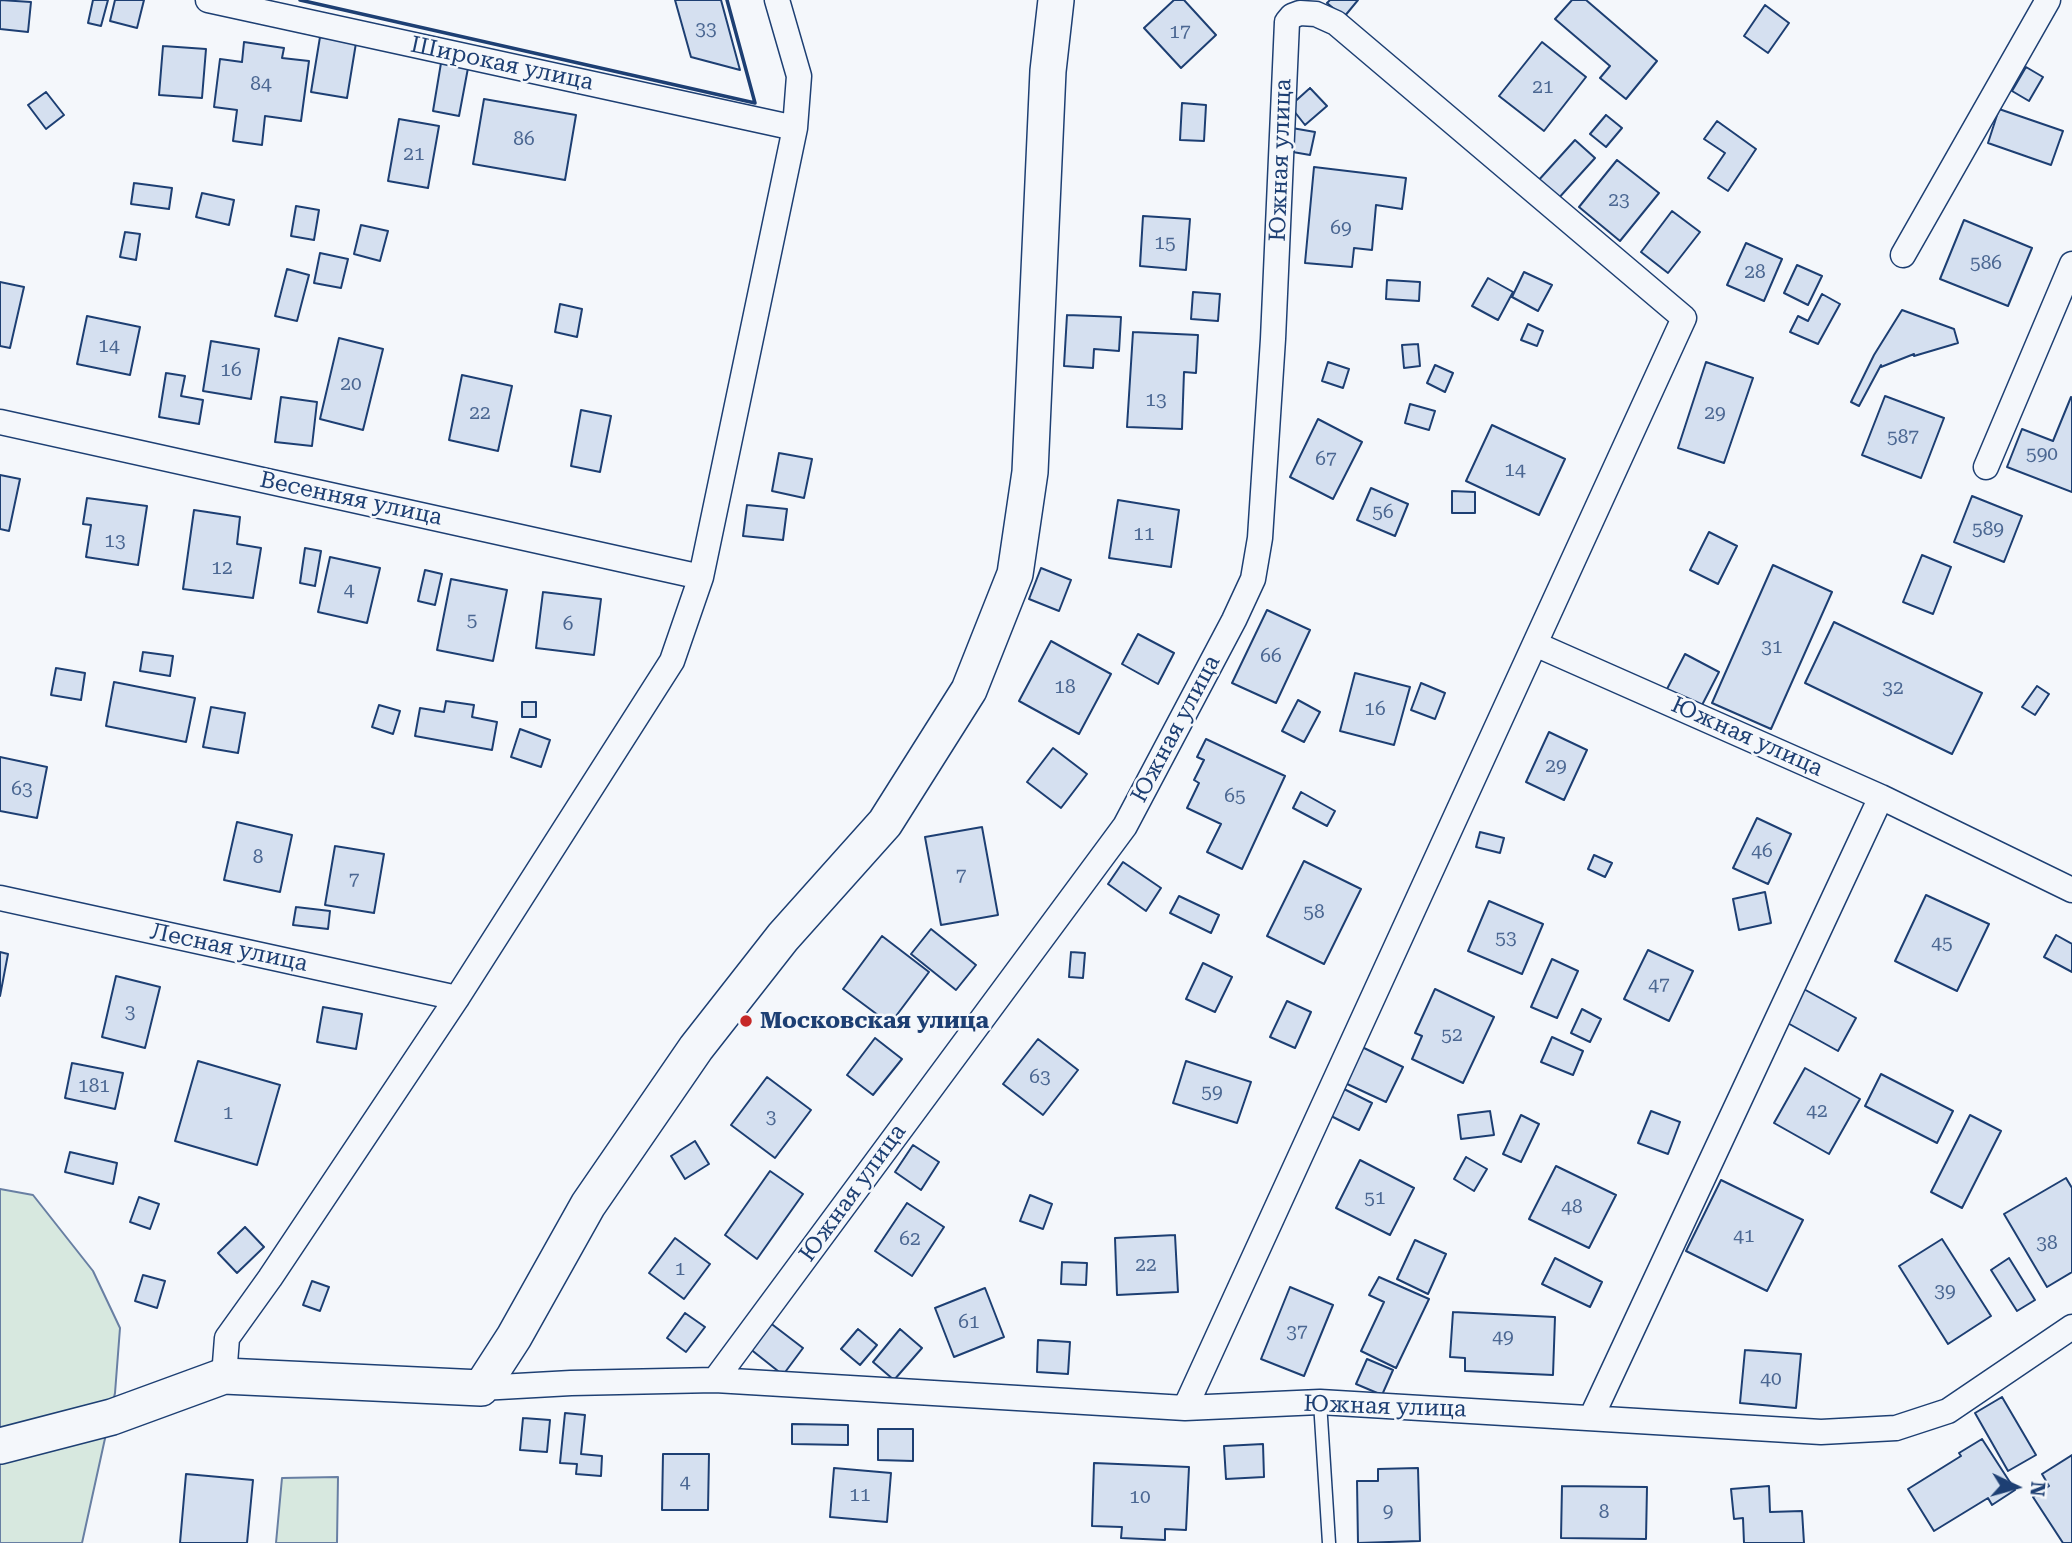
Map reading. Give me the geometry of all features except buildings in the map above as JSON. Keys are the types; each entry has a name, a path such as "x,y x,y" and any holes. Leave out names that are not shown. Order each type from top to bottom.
{"street":[{"name":"Широкая улица","path":"208,0 795,128"},
{"path":"224,1376 227,1338 457,998 671,661 701,577 795,128 799,76 777,0"},
{"path":"481,1388 514,1337 588,1205 696,1048 783,937 885,822 969,690 1015,574 1030,472 1048,71 1056,0"},
{"path":"1903,255 2048,0"},
{"name":"Южная улица","path":"715,1380 1125,826 1253,579 1260,538 1273,339 1287,22 1300,13 1316,14 1336,23 1684,318 1535,644 1881,797 2072,890"},
{"path":"1986,467 2072,264"},
{"name":"Весенняя улица","path":"0,422 701,577"},
{"path":"1185,1408 1535,644"},
{"path":"1591,1418 1881,797"},
{"name":"Лесная улица","path":"0,898 457,998"},
{"name":"Южная улица","path":"715,1380 1185,1408 1320,1402 1821,1432 1896,1428 1948,1411 2072,1327"},
{"path":"0,1446 112,1417 224,1376 481,1388 715,1380"}],"lane":[{"path":"1320,1402 1329,1543"}],"shaded area":[{"path":"0,1189 33,1195 93,1271 120,1328 115,1393 82,1543 0,1543"},
{"path":"338,1477 337,1543 276,1543 282,1478"}],"wall":[{"path":"300,0 755,103 727,0"}],"place":[{"name":"Московская улица","path":"746,1021"}]}
